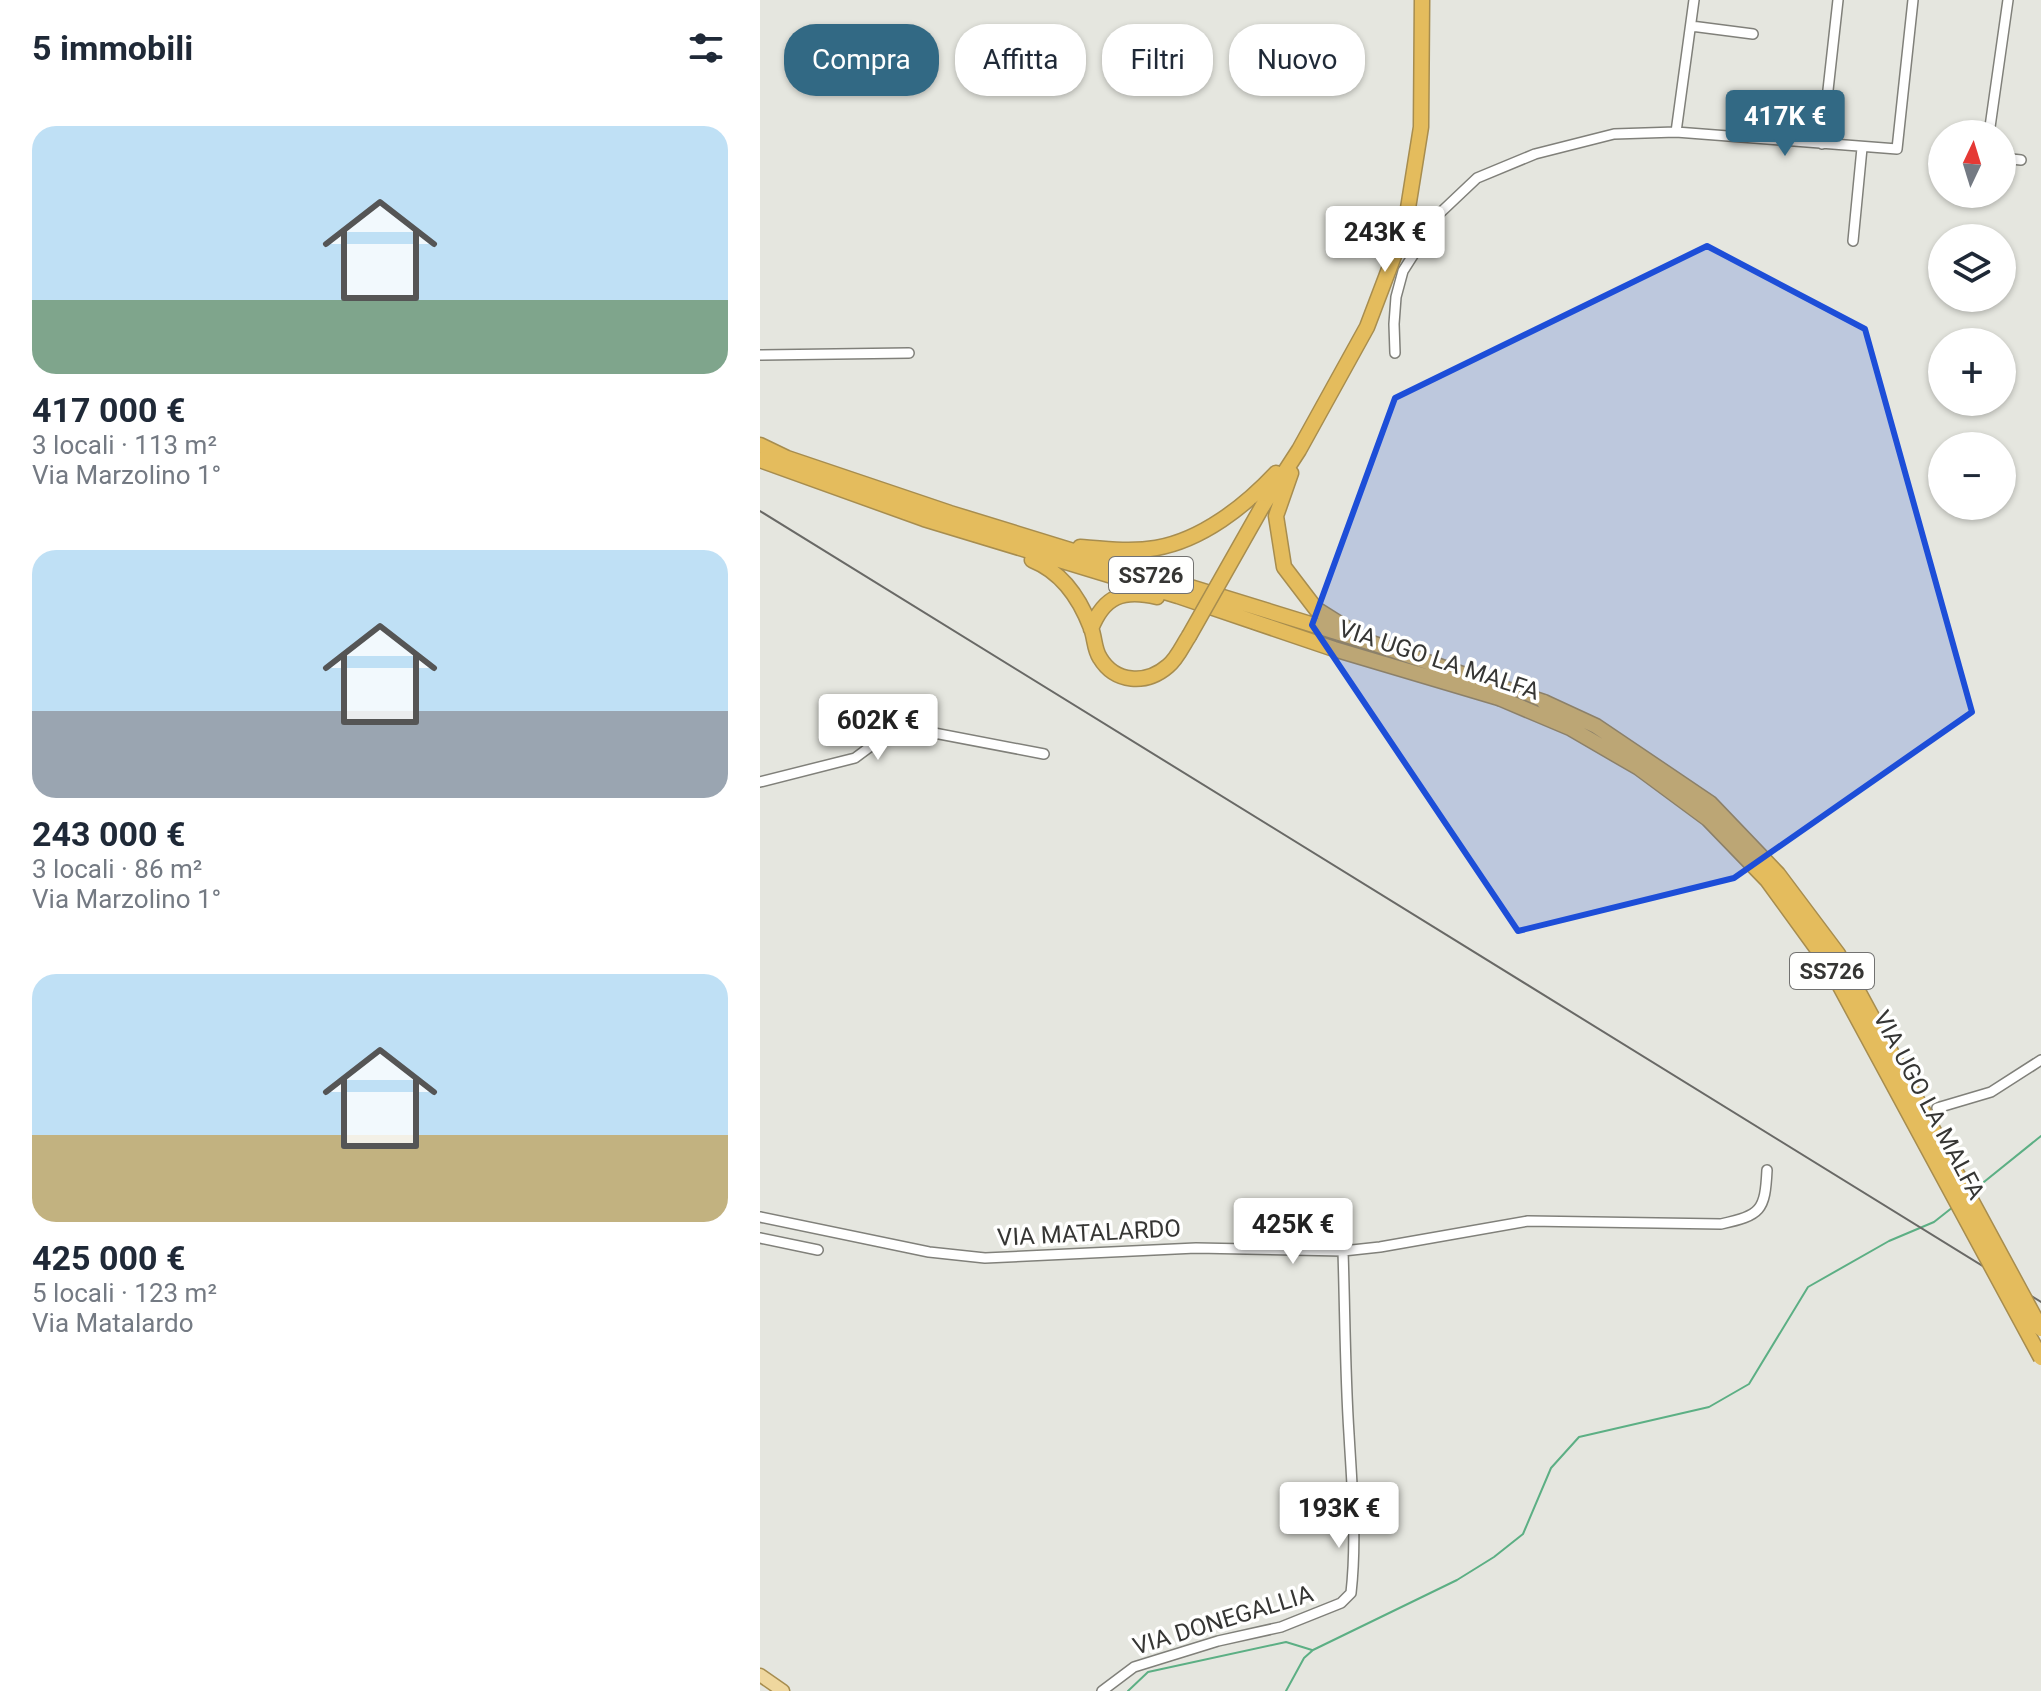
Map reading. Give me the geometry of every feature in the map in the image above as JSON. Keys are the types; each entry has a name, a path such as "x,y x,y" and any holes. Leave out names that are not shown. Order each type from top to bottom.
{"highway":[{"path":"924,519 944,532 1047,566 1071,589 1091,629 1097,655 1110,672 1127,678 1152,677 1171,665 1262,507 1299,450 1367,327 1405,227 1421,127 1422,0"},
{"name":"VIA UGO LA MALFA","path":"760,445 787,458 923,504 1372,643 1544,702 1596,726 1710,803 1778,874 1838,954 2041,1329"},
{"path":"1056,546 1156,548 1191,537 1232,512 1265,485 1299,450"},
{"path":"1299,450 1276,516 1284,567 1316,609 1372,643"},
{"name":"VIA UGO LA MALFA","path":"760,460 924,519 1499,698 1570,728 1639,768 1708,819 1767,880 1828,964 2041,1358"},
{"path":"1091,629 1096,616 1106,604 1122,594 1163,598 1178,596"}],"main road":[{"path":"760,1675 783,1691"}],"street":[{"path":"1676,132 1694,0"},
{"path":"1822,144 1838,0"},
{"path":"1395,353 1395,311 1403,271 1440,213 1477,178 1535,154 1614,134 1676,132 1897,149 1913,0"},
{"path":"1991,120 2008,0"},
{"path":"1691,26 1753,34"},
{"path":"1853,241 1862,148"},
{"path":"2016,159 2021,160"},
{"path":"760,355 909,353"},
{"path":"760,782 855,758 890,732 908,728 1044,754"},
{"path":"1937,1108 1991,1092 2041,1060"},
{"name":"VIA MATALARDO","path":"760,1217 929,1252 985,1258 1196,1248 1343,1251 1528,1221 1721,1224 1749,1217 1761,1208 1766,1195 1767,1170"},
{"path":"760,1238 818,1250"},
{"name":"VIA DONEGALLIA","path":"1102,1691 1134,1667 1218,1641 1281,1627 1341,1603 1351,1593 1355,1556 1354,1501 1343,1251"}],"highlighted area":[{"path":"1707,246 1865,329 1972,712 1734,878 1518,931 1312,625 1395,398"}],"waterway":[{"path":"1974,1190 2041,1136"},
{"path":"1286,1691 1304,1658 1313,1650 1457,1580 1523,1534 1551,1468 1579,1437 1709,1407 1749,1384 1808,1287 1889,1241 1934,1222 1953,1207"},
{"path":"1128,1691 1148,1672 1286,1642 1312,1650"}],"railway":[{"path":"760,511 2041,1302"}]}
